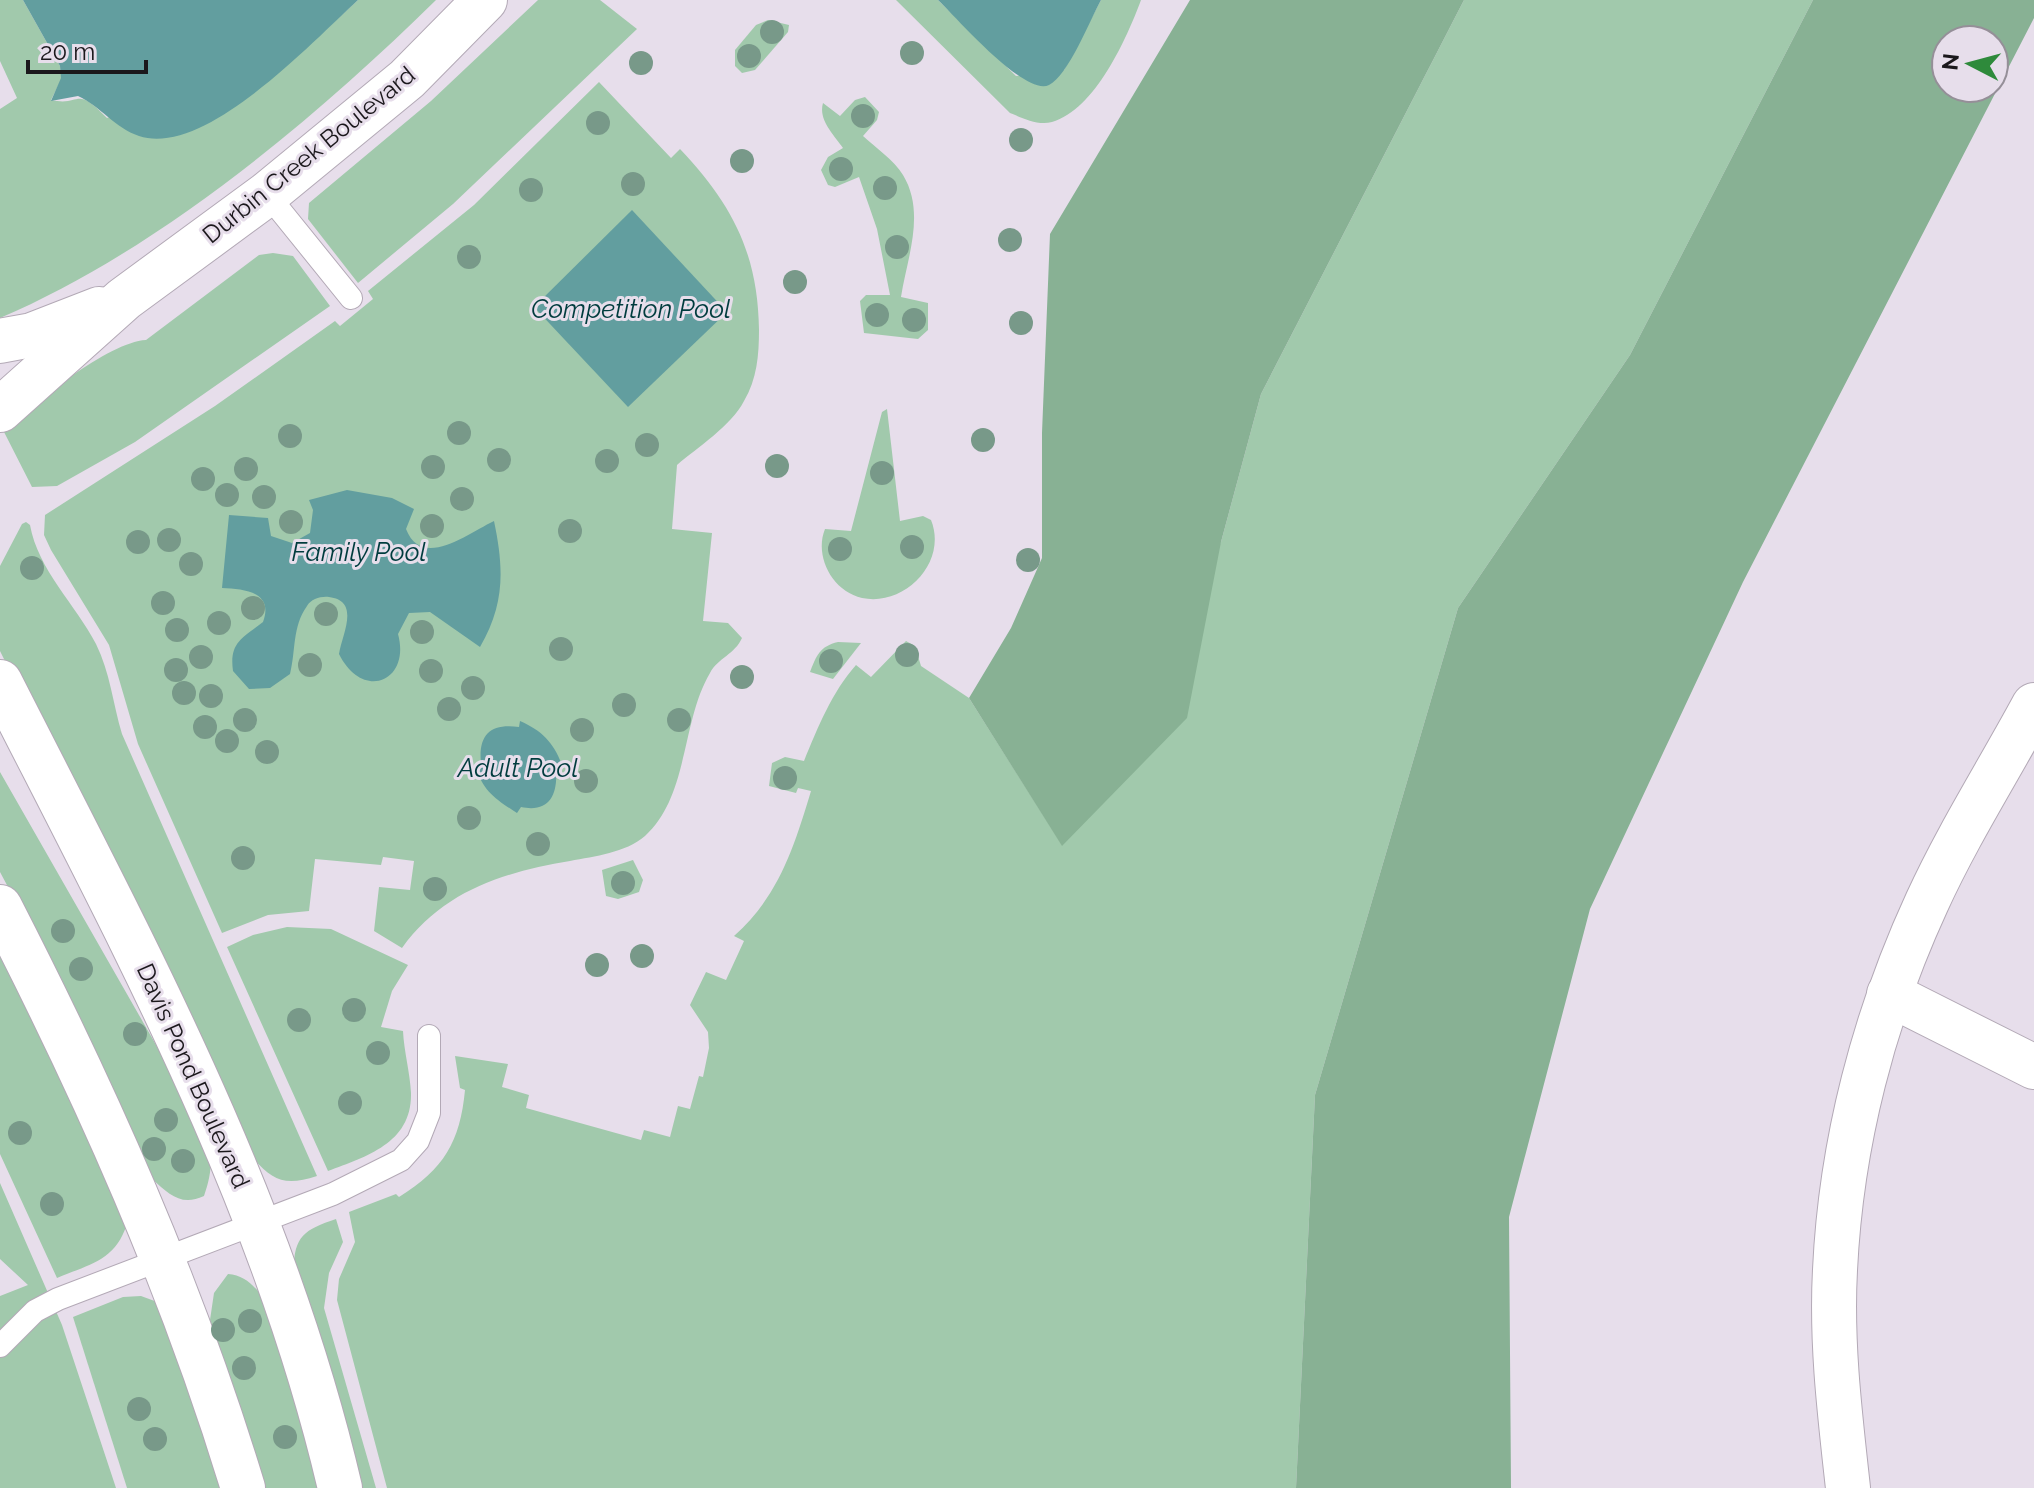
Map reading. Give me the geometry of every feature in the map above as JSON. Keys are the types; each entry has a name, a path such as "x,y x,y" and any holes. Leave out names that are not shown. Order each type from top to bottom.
{"street":[{"name":"Durbin Creek Boulevard","path":"0,410 124,299 267,194 407,79 485,0"},
{"name":"Durbin Creek Boulevard","path":"0,341 32,335 124,299"},
{"name":"Davis Pond Boulevard","path":"0,682 203,1088 258,1222 320,1402 340,1488"},
{"path":"1848,1488 1836,1371 1835,1271 1844,1177 1860,1091 1889,994 1927,901 2034,705"},
{"path":"0,907 79,1060 164,1259 215,1398 243,1488"},
{"path":"1889,994 2034,1067"}],"lane":[{"path":"267,194 351,298"},
{"path":"0,1346 9,1328 58,1299 380,1173 401,1160 418,1141 429,1113 429,1036"}],"shaded area":[{"path":"0,0 23,0 60,66 62,78 51,100 83,99 107,118 322,33 358,0 436,0 286,136 175,220 59,290 0,318 0,109 17,98 0,61"},
{"path":"538,0 600,0 637,29 453,204 358,283 308,219 309,203 431,101"},
{"path":"896,0 938,0 1016,76 1064,70 1101,0 1141,0 1118,52 1095,88 1068,115 1041,123 1010,113"},
{"path":"1190,0 1464,0 1261,394 1221,542 1187,718 1062,846 969,698 1011,628 1042,558 1042,433 1050,234"},
{"path":"1464,0 1813,0 1630,355 1458,608 1315,1095 1296,1488 387,1488 337,1300 339,1279 355,1242 349,1212 396,1194 399,1197 428,1176 447,1152 459,1125 465,1090 460,1088 455,1056 508,1064 502,1087 529,1095 526,1108 641,1140 644,1130 670,1137 678,1106 690,1109 699,1076 703,1077 709,1048 708,1032 690,1005 706,972 726,980 744,941 734,936 750,921 774,887 791,851 811,791 798,788 796,793 769,786 772,763 785,757 804,761 820,723 847,675 856,665 871,677 906,641 915,646 921,666 969,698 1062,845 1221,542 1261,394"},
{"path":"1813,0 2034,0 2034,18 2010,65 2010,24 1930,24 1930,104 1990,104 1743,582 1590,909 1509,1217 1511,1488 1296,1488 1315,1095 1458,608 1630,355"},
{"path":"768,20 789,25 788,32 755,70 742,73 735,66 735,50 756,25"},
{"path":"599,82 671,158 680,149 714,190 739,231 754,277 757,302 759,339 756,367 744,401 714,436 677,465 672,529 712,533 703,621 728,623 742,638 717,663 701,692 670,801 659,820 637,842 609,853 522,871 477,887 436,912 402,948 374,931 379,887 410,890 414,861 383,857 381,865 315,859 309,911 268,915 222,933 138,744 109,645 44,535 45,515 215,406 335,321 340,326 373,299 368,291 474,205"},
{"path":"865,97 879,112 877,120 863,136 890,159 910,190 913,236 901,297 928,303 928,330 918,339 864,333 860,301 866,295 890,295 877,229 859,177 835,187 828,185 821,170 828,157 843,148 825,121 823,103 840,116 855,100"},
{"path":"273,253 293,256 330,306 135,442 57,486 32,487 3,430 92,362 130,343 146,340 259,255"},
{"path":"887,409 900,521 923,516 931,520 935,536 928,566 919,578 893,596 862,598 851,594 834,580 824,561 822,539 825,529 851,531 882,412"},
{"path":"26,522 49,572 101,655 122,734 317,1176 295,1181 278,1179 264,1170 249,1153 0,651 0,566 22,524"},
{"path":"838,642 861,643 833,679 810,672 820,652"},
{"path":"0,772 207,1134 211,1165 204,1196 182,1199 170,1194 152,1179 71,1005 0,872"},
{"path":"633,860 643,880 639,892 618,899 606,896 602,870"},
{"path":"287,927 331,929 408,965 392,991 381,1027 403,1031 411,1093 404,1124 395,1136 372,1153 328,1171 227,947 253,935"},
{"path":"0,934 127,1224 116,1246 108,1254 57,1278 0,1154"},
{"path":"0,1183 62,1325 116,1488 0,1488 0,1296 28,1285 0,1259"},
{"path":"336,1219 343,1242 329,1273 324,1308 376,1488 356,1488 294,1274 296,1251 302,1237 315,1227"},
{"path":"228,1274 246,1280 268,1303 328,1488 258,1488 210,1320 214,1293"},
{"path":"141,1296 160,1303 230,1488 127,1488 73,1317 123,1297"}],"water":[{"path":"23,0 358,0 256,92 195,130 166,138 139,136 130,132 78,96 51,101 61,78 60,66"},
{"path":"938,0 1101,0 1064,71 1049,85 1038,85 1008,68"},
{"name":"Competition Pool","path":"632,210 727,312 628,407 534,307"},
{"name":"Family Pool","path":"347,490 392,498 414,509 406,529 413,541 423,547 446,545 494,521 501,571 498,601 488,631 480,647 430,612 409,613 398,634 398,664 382,680 372,681 360,678 349,669 339,654 347,620 344,605 329,597 320,598 309,604 302,614 290,674 270,688 249,689 233,671 233,653 239,642 263,622 265,612 261,598 255,594 222,588 229,515 268,518 271,536 292,543 310,533 313,510 309,500"},
{"name":"Adult Pool","path":"520,721 547,739 563,768 556,769 555,787 550,800 539,807 521,807 517,813 486,788 476,766 481,764 482,745 488,733 500,727 519,727"}]}
